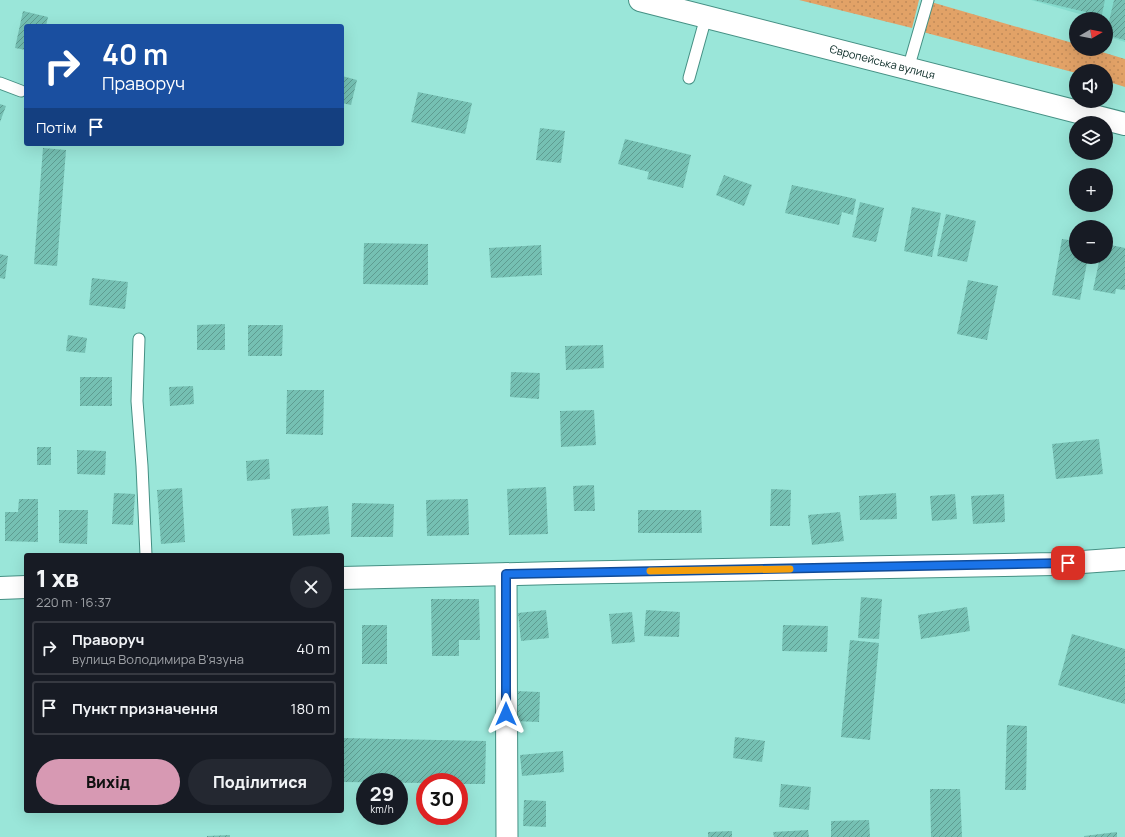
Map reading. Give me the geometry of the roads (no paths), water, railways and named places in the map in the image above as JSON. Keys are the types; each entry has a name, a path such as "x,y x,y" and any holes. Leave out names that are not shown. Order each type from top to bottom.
{"main road":[{"name":"Європейська вулиця","path":"640,0 1125,124"},
{"path":"344,578 1054,564 1125,559"},
{"path":"0,588 24,587"}],"street":[{"path":"506,574 506,837"}],"lane":[{"path":"908,69 928,0"},
{"path":"689,78 706,17"},
{"path":"0,83 21,91"},
{"path":"139,339 137,401 146,553"}]}
